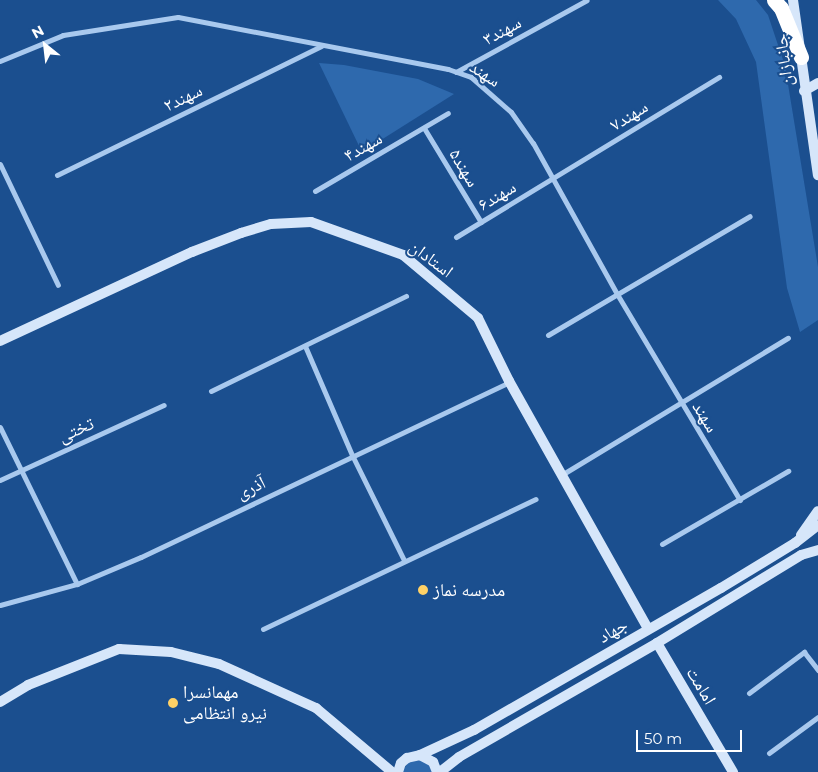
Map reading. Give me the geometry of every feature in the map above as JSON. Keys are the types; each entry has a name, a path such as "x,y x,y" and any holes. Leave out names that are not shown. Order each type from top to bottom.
{"highway":[{"path":"774,0 781,8 801,57"}],"street":[{"name":"سهند۳","path":"456,72 587,0"},
{"name":"جانبازان","path":"793,0 804,91 818,175"},
{"name":"سهند","path":"0,61 63,35 178,17 456,72 471,78 511,112 533,143 617,294 740,500"},
{"name":"سهند۲","path":"57,175 322,46"},
{"name":"سهند۷","path":"552,179 719,76"},
{"path":"804,91 818,83"},
{"name":"سهند۴","path":"315,190 448,113"},
{"name":"سهند۵","path":"424,128 481,222"},
{"path":"0,164 58,285"},
{"name":"سهند۶","path":"456,237 552,179"},
{"path":"548,334 750,216"},
{"name":"استادان","path":"0,341 133,278 240,233 271,224 311,222 402,255 478,318 509,381 563,474 648,629"},
{"path":"211,391 406,296"},
{"path":"563,474 788,338"},
{"path":"305,346 352,455 404,560"},
{"name":"آذری","path":"0,605 77,584 142,557 509,381"},
{"name":"تختی","path":"0,480 164,405"},
{"path":"0,427 77,584"},
{"path":"662,544 788,471"},
{"path":"263,629 404,560 536,499"},
{"path":"795,543 818,511"},
{"name":"جهاد","path":"398,772 402,762 407,758 420,755 474,730 795,543 818,525"},
{"name":"جهاد","path":"439,772 459,757 657,643 801,555 818,550"},
{"path":"801,555 818,556"},
{"name":"امامت","path":"657,643 733,772"},
{"path":"0,702 28,684 119,649 170,652 218,664 316,708 392,772"},
{"path":"749,693 804,652 818,670"},
{"path":"769,753 818,717"},
{"path":"420,755 433,762 439,772"}],"shaded area":[{"path":"718,0 756,0 768,15 785,66 818,267 818,320 800,332 787,288 756,62 736,19"},
{"path":"319,63 344,65 418,79 454,94 362,152"},
{"path":"424,759 435,772 402,772 408,762"}],"place":[{"name":"مدرسه نماز","path":"423,590"},
{"name":"مهمانسرا نیرو انتظامی","path":"173,703"}]}
